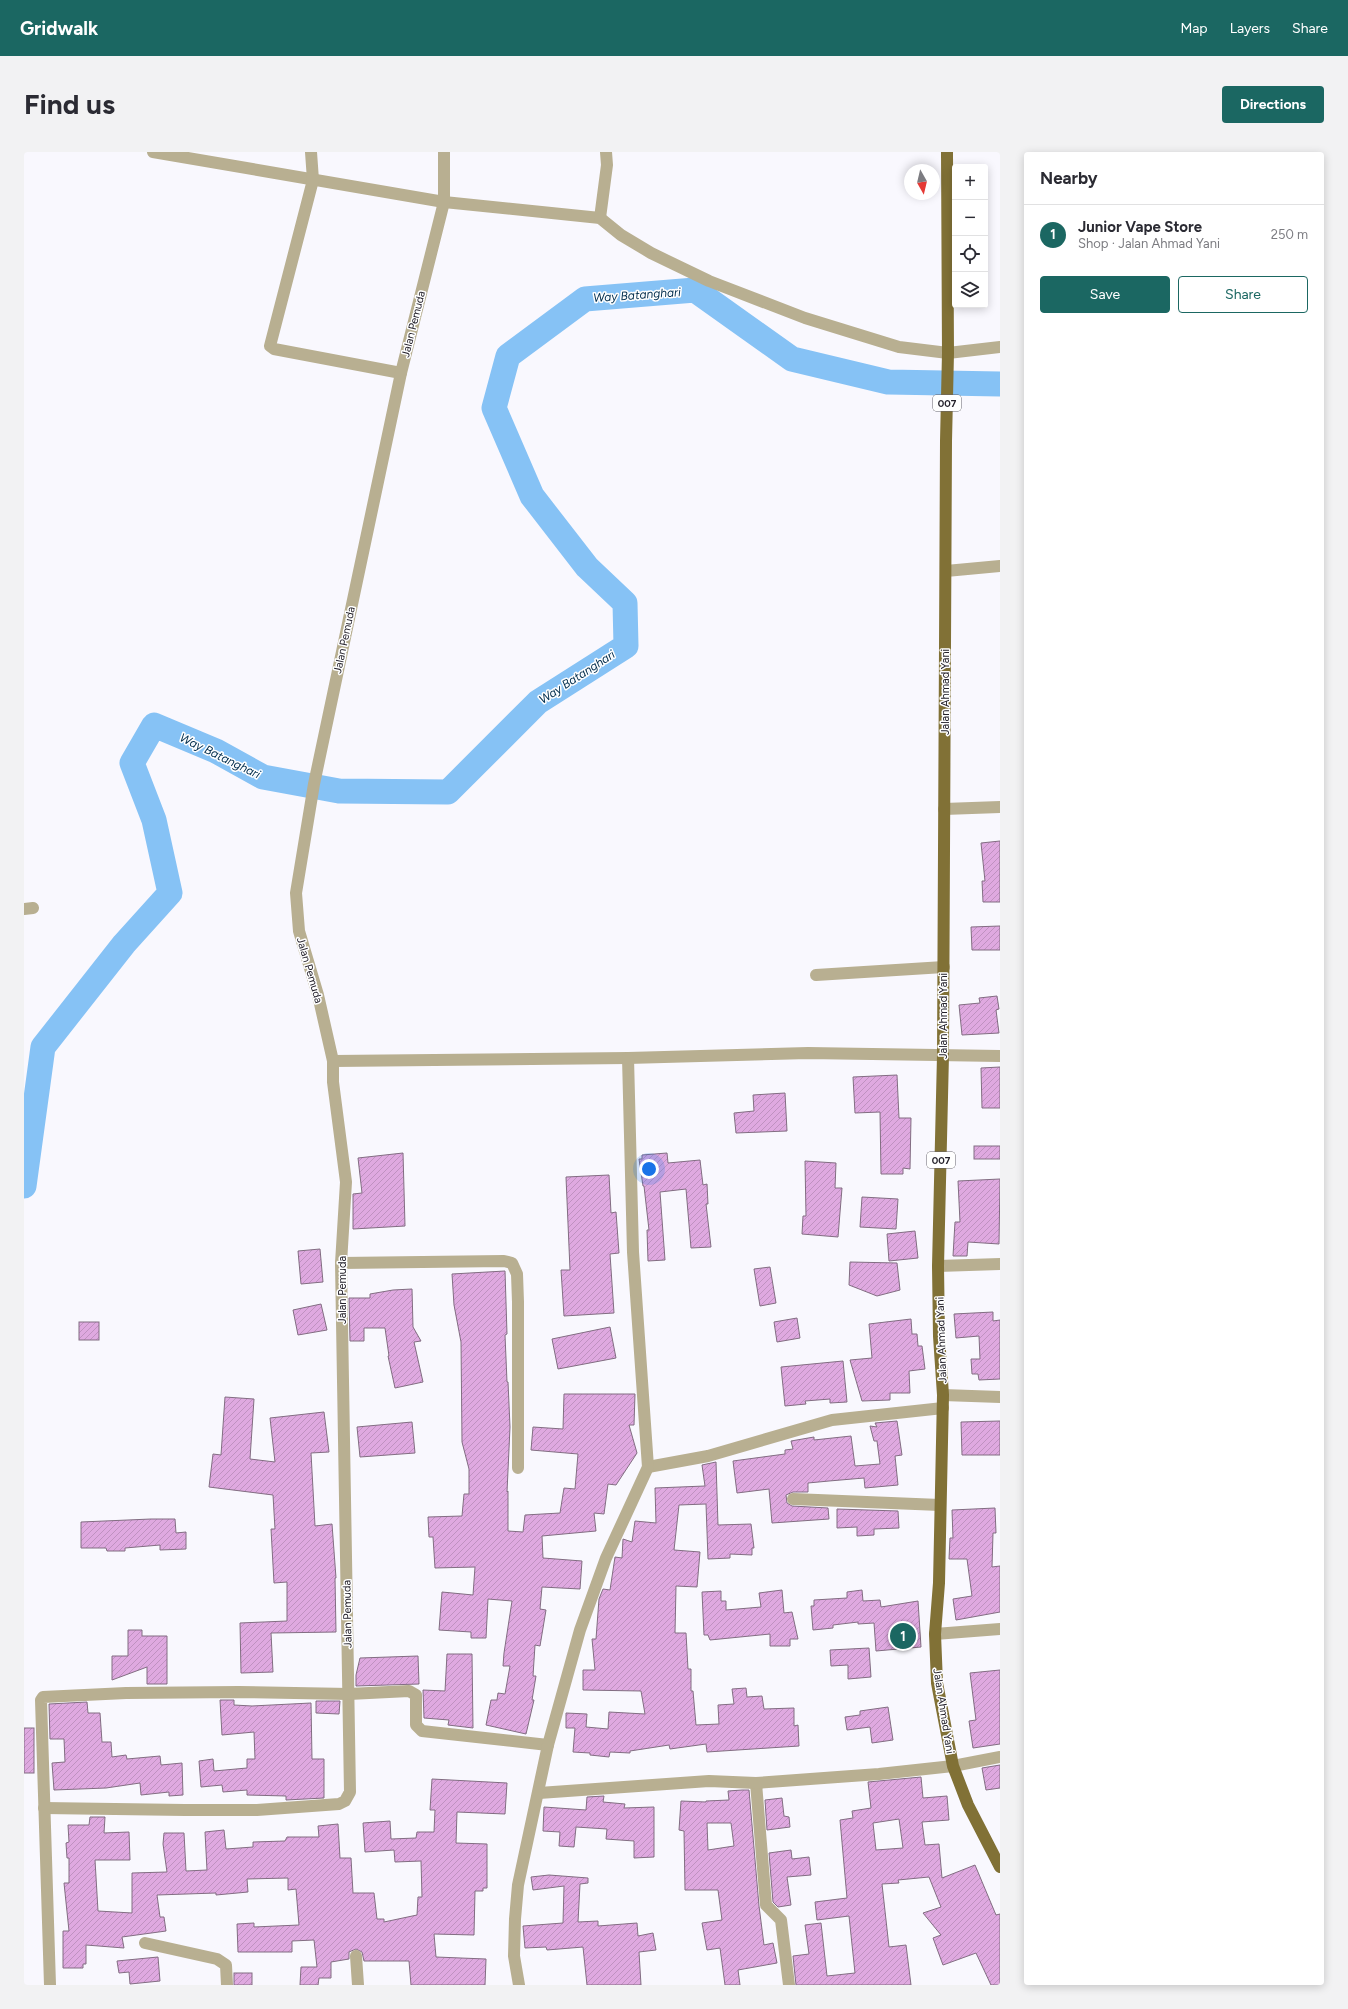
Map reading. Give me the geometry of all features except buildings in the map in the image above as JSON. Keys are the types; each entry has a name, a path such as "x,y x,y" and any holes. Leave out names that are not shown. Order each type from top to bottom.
{"main road":[{"name":"Jalan Ahmad Yani","path":"947,152 948,365 946,441 944,967 938,1266 939,1336 943,1408 939,1583 935,1634 937,1683 953,1766 968,1805 1000,1867"}],"street":[{"path":"153,152 444,202 600,218 621,235 651,253 709,281 805,318 899,347 948,353 1000,347"},
{"path":"311,152 313,180 270,346 274,349 401,373"},
{"name":"Jalan Pemuda","path":"44,1808 114,1810 257,1810 330,1806 345,1801 350,1792 342,1263 346,1182 333,1082 333,1061 318,995 299,930 296,893 314,784 401,373 444,202 444,152"},
{"path":"600,218 607,165 606,152"},
{"path":"946,571 1000,566"},
{"path":"944,809 1000,807"},
{"path":"816,975 944,967"},
{"path":"333,1061 628,1058 808,1053 1000,1056"},
{"path":"519,1985 514,1956 515,1912 518,1886 548,1745 580,1630 603,1566 648,1467 633,1252 628,1058"},
{"path":"342,1263 504,1261 512,1263 517,1274 518,1302 518,1468"},
{"path":"938,1266 1000,1264"},
{"path":"943,1395 1000,1397"},
{"path":"648,1467 708,1456 832,1420 943,1408"},
{"path":"793,1499 940,1505"},
{"path":"935,1634 1000,1629"},
{"path":"50,1985 41,1700 43,1697 83,1694 231,1692 349,1694 412,1692 416,1695 416,1725 422,1731 548,1745"},
{"path":"539,1793 709,1781 756,1783 879,1774 953,1766 1000,1757"},
{"path":"756,1783 766,1905 781,1920 789,1985"},
{"path":"145,1943 217,1959 226,1965 227,1985"},
{"path":"356,1956 358,1985"}],"waterway":[{"name":"Way Batanghari","path":"24,1186 43,1047 124,944 170,893 154,820 132,763 154,725 216,751 263,777 339,791 448,792 538,702 626,646 625,603 587,567 532,496 494,408 508,356 585,299 695,290 792,359 888,382 1000,384"}],"place":[{"name":"Junior Vape Store","path":"903,1636"}]}
